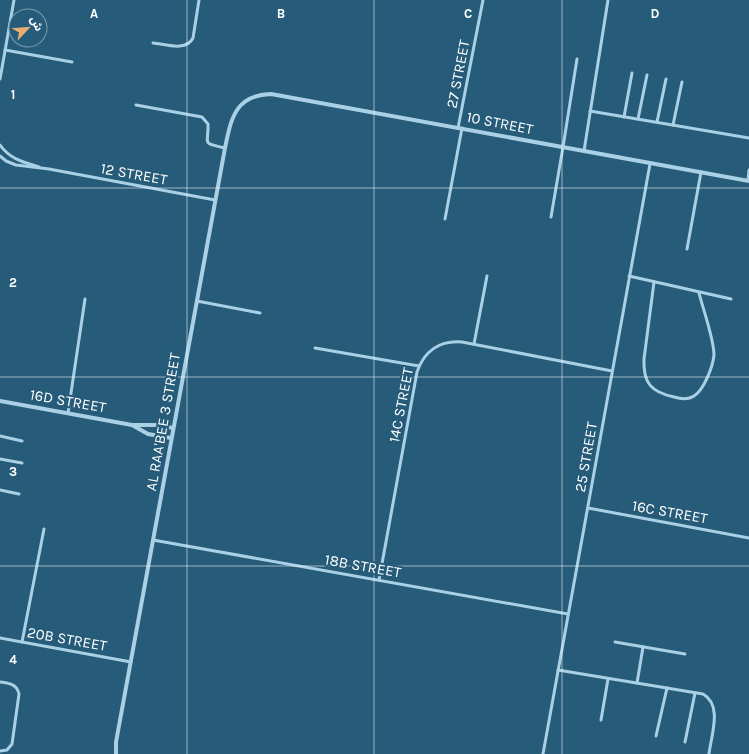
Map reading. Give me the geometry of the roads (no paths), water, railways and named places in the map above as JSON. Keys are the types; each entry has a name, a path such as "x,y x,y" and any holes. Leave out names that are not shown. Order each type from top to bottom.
{"street":[{"name":"10 STREET","path":"248,100 271,94 650,164 748,180"},
{"name":"AL RAA'BEE 3 STREET","path":"116,754 116,742 229,126 233,115 239,107 248,100"},
{"name":"16D STREET","path":"0,401 132,425 157,425 173,428"},
{"name":"16D STREET","path":"132,425 148,434 172,438"}],"lane":[{"path":"0,79 14,0"},
{"path":"153,43 178,46 190,44 193,38 199,0"},
{"name":"27 STREET","path":"445,219 482,0"},
{"path":"584,151 608,0"},
{"path":"5,50 72,62"},
{"path":"550,217 577,59"},
{"path":"624,116 632,73"},
{"path":"638,119 647,76"},
{"path":"657,122 666,79"},
{"path":"673,125 682,82"},
{"path":"136,105 202,117 208,124 206,140 208,143 225,148"},
{"path":"590,111 749,138"},
{"path":"0,145 8,154 18,160 49,170"},
{"path":"0,156 6,161 16,165 49,170"},
{"name":"25 STREET","path":"543,754 650,164"},
{"name":"12 STREET","path":"49,170 215,200"},
{"path":"748,180 749,170"},
{"path":"687,249 701,172"},
{"path":"474,344 487,276"},
{"path":"629,276 731,299"},
{"path":"654,282 644,359 644,371 648,383 656,392 679,399 689,398 698,394 709,373 713,361 712,343 699,292"},
{"path":"68,413 85,299"},
{"path":"197,301 260,313"},
{"name":"14C STREET","path":"379,580 419,366 430,350 442,344 455,341 612,371"},
{"path":"315,348 419,366"},
{"path":"0,436 22,442"},
{"path":"0,459 22,463"},
{"path":"0,490 19,494"},
{"name":"16C STREET","path":"588,508 749,538"},
{"path":"22,642 44,529"},
{"name":"18B STREET","path":"153,540 568,614"},
{"name":"20B STREET","path":"0,638 131,662"},
{"path":"615,642 684,654"},
{"path":"636,683 643,647"},
{"path":"558,670 706,695 711,700 714,707 709,754"},
{"path":"601,720 608,678"},
{"path":"0,682 13,685 17,688 19,694 12,744 7,750 0,751"},
{"path":"656,736 667,688"},
{"path":"685,742 695,693"}]}
